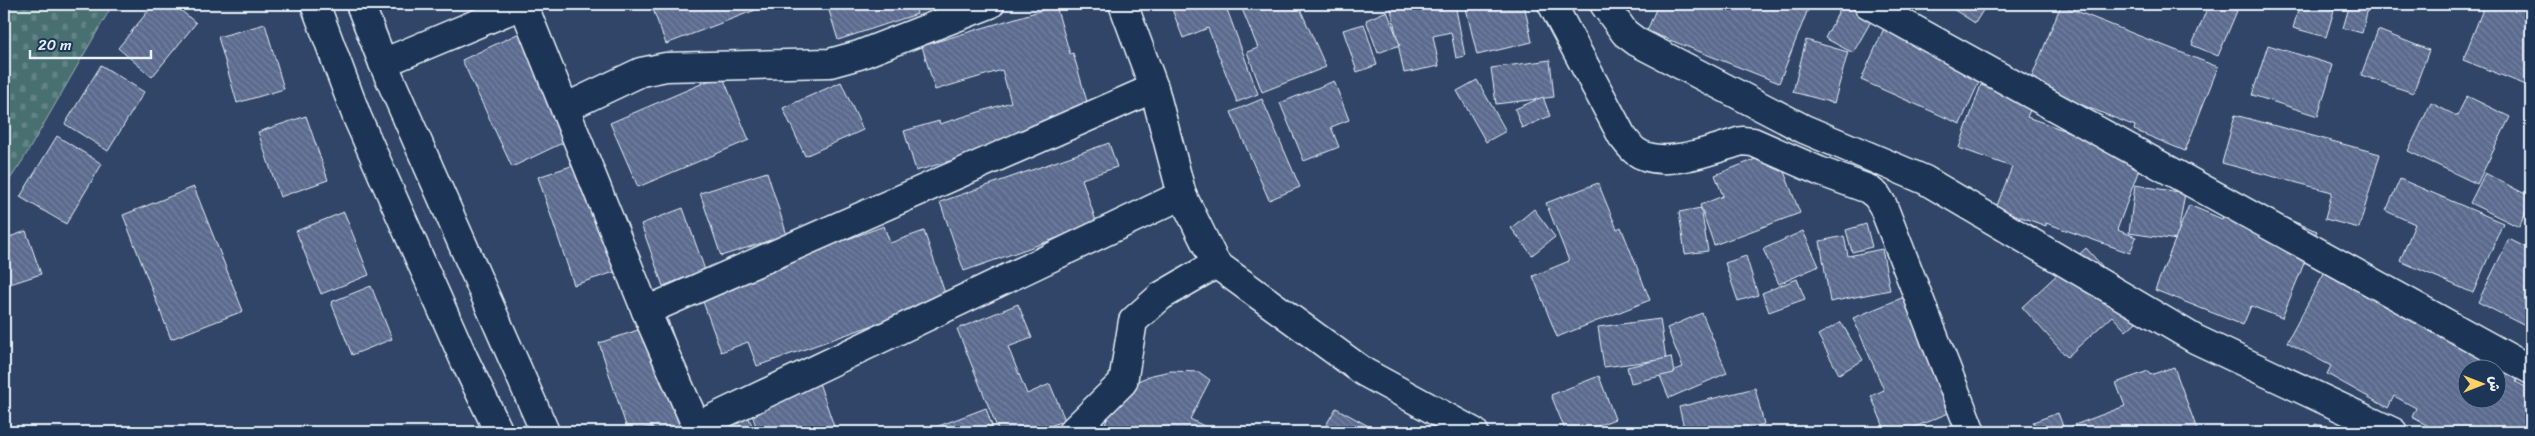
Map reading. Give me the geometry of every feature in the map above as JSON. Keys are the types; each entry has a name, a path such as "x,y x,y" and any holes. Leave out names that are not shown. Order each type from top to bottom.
{"street":[{"path":"315,4 357,117 464,359 499,432"},
{"path":"360,4 383,62 545,432"},
{"path":"383,62 524,4 646,311 698,429 1182,195"},
{"path":"565,108 641,72 666,66 830,63 859,55 990,4"},
{"path":"1123,4 1154,88 1182,195 1216,264 1364,372 1474,432"},
{"path":"1552,4 1622,136 1636,151 1651,158 1670,160 1742,141 1753,142 1819,171 1868,189 1877,196 1883,206 1971,432"},
{"path":"1604,4 1625,33 1638,42 1804,129 1925,180 2195,339 2393,432"},
{"path":"1868,4 2531,370"},
{"path":"646,311 1154,88"},
{"path":"1072,432 1123,382 1133,321 1161,296 1216,264"}],"shaded area":[{"path":"898,4 969,4 909,26"}],"green space":[{"path":"4,4 113,4 23,160 4,188"}],"building":[{"path":"154,4 173,4 196,23 152,77 118,48"},
{"path":"651,4 771,4 666,44"},
{"path":"827,4 914,4 917,14 838,40"},
{"path":"1170,4 1225,4 1258,94 1237,102 1208,28 1183,38"},
{"path":"1240,4 1298,4 1326,67 1262,92 1247,52 1258,48"},
{"path":"1390,4 1455,4 1465,56 1456,58 1451,32 1433,36 1439,66 1404,73"},
{"path":"1465,4 1524,4 1532,42 1477,55"},
{"path":"1658,4 1810,4 1779,83 1647,31"},
{"path":"1843,4 1852,4 1874,16 1853,53 1825,38"},
{"path":"1945,4 1987,4 1975,23"},
{"path":"2209,4 2219,4 2237,11 2218,56 2192,45"},
{"path":"2300,4 2336,4 2326,37 2293,28"},
{"path":"2350,4 2368,8 2362,33 2343,28"},
{"path":"2485,4 2531,4 2531,87 2463,60"},
{"path":"2061,5 2218,67 2185,151 2134,130 2135,126 2029,84"},
{"path":"1056,6 1070,54 1073,53 1092,119 916,171 904,131 939,121 940,124 1011,102 1002,70 935,90 922,46"},
{"path":"1387,11 1400,45 1378,53 1366,20"},
{"path":"265,24 284,89 237,103 218,37"},
{"path":"1364,24 1377,65 1357,72 1343,30"},
{"path":"1885,26 1984,71 1960,124 1861,80"},
{"path":"528,29 577,136 512,167 462,60"},
{"path":"2378,30 2429,50 2413,93 2361,75"},
{"path":"1806,40 1848,52 1834,103 1793,92"},
{"path":"2268,45 2333,65 2318,116 2252,95"},
{"path":"1550,60 1554,97 1496,104 1491,68"},
{"path":"101,65 144,92 108,151 65,124"},
{"path":"722,75 749,140 638,187 610,123"},
{"path":"1477,80 1506,131 1486,142 1457,91"},
{"path":"1334,81 1349,120 1331,127 1339,147 1304,161 1280,103"},
{"path":"841,82 863,130 805,156 783,108"},
{"path":"1981,85 2033,103 2027,117 2143,158 2117,230 2136,237 2130,253 2046,223 2046,226 1996,208 2012,167 1959,148"},
{"path":"2467,96 2510,117 2477,184 2408,151 2431,103 2457,116"},
{"path":"1543,97 1550,116 1522,128 1515,109"},
{"path":"1262,99 1300,187 1269,200 1231,112"},
{"path":"2235,115 2380,154 2359,228 2325,219 2332,192 2222,163"},
{"path":"306,116 328,180 280,197 258,132"},
{"path":"57,136 102,164 66,224 20,197"},
{"path":"1109,143 1117,167 1082,179 1097,224 964,271 940,202"},
{"path":"1776,151 1800,213 1714,245 1700,205 1723,196 1715,175"},
{"path":"598,157 633,266 574,285 538,177"},
{"path":"767,172 787,235 721,256 700,193"},
{"path":"2485,173 2531,197 2531,202 2519,227 2470,203"},
{"path":"2400,179 2503,223 2473,293 2400,261 2415,224 2386,211"},
{"path":"1598,183 1617,229 1621,227 1650,300 1557,337 1533,276 1569,261 1546,203"},
{"path":"2135,185 2185,193 2177,240 2129,233"},
{"path":"194,187 243,311 171,339 123,215"},
{"path":"2231,196 2317,231 2282,318 2251,306 2243,325 2155,290 2189,205 2222,219"},
{"path":"683,208 705,270 663,286 641,224"},
{"path":"1701,208 1708,251 1685,254 1679,212"},
{"path":"1534,209 1555,237 1532,255 1511,228"},
{"path":"344,212 369,275 321,294 296,231"},
{"path":"1866,224 1872,247 1852,252 1846,230"},
{"path":"884,226 890,243 924,231 947,299 757,366 748,342 721,352 701,296 762,270"},
{"path":"26,231 41,274 4,286 4,239"},
{"path":"1803,231 1819,266 1779,284 1763,249"},
{"path":"1844,236 1848,256 1882,249 1890,290 1830,302 1820,241"},
{"path":"2509,239 2531,250 2531,312 2525,326 2478,302"},
{"path":"2086,248 2145,314 2126,331 2112,316 2067,357 2022,307"},
{"path":"1746,256 1758,295 1738,301 1725,263"},
{"path":"2330,262 2505,358 2458,358 2458,408 2508,408 2508,360 2523,368 2516,382 2531,390 2531,432 2439,432 2412,417 2416,408 2394,396 2388,408 2327,374 2331,366 2287,342"},
{"path":"1797,279 1805,299 1769,312 1762,293"},
{"path":"371,286 392,339 352,355 331,302"},
{"path":"1909,295 1951,412 1903,432 1886,432 1871,396 1884,390 1853,318"},
{"path":"1018,304 1032,338 1008,347 1027,394 1050,384 1065,420 1036,432 999,432 957,329"},
{"path":"1702,313 1727,373 1669,398 1660,376 1683,367 1667,328"},
{"path":"1660,319 1666,359 1604,367 1598,327"},
{"path":"668,320 705,432 654,432 652,427 628,432 599,343"},
{"path":"1841,322 1863,360 1839,374 1818,335"},
{"path":"1671,357 1674,373 1631,383 1627,367"},
{"path":"2174,367 2198,432 2037,432 2033,422 2058,413 2064,429 2125,406 2116,383 2148,371 2150,375"},
{"path":"1171,371 1199,372 1210,380 1190,419 1216,432 1102,432 1111,409 1133,383 1152,375"},
{"path":"1599,376 1615,419 1581,432 1566,432 1551,395"},
{"path":"818,380 836,432 758,432 748,403"},
{"path":"1755,388 1764,424 1747,429 1748,432 1685,432 1679,407"},
{"path":"986,408 994,432 929,432 928,430"},
{"path":"1336,408 1372,428 1370,432 1322,432"},
{"path":"747,414 755,432 728,432 724,423"},
{"path":"2315,424 2350,432 2313,432"}]}
